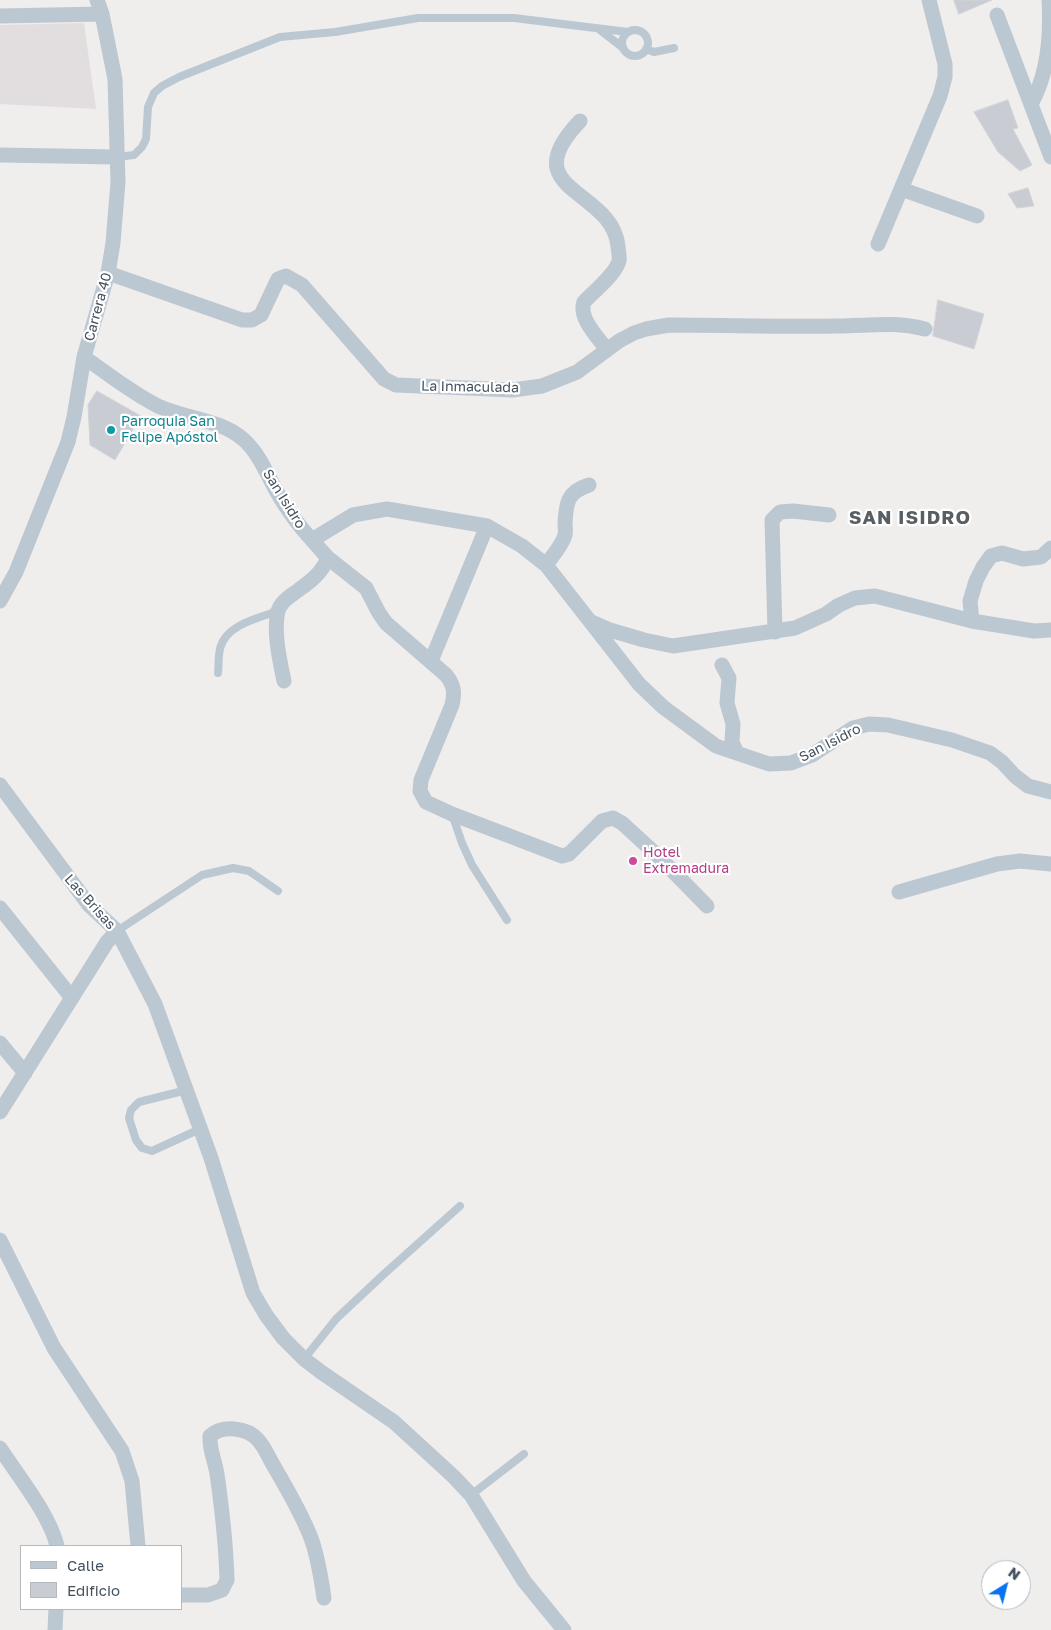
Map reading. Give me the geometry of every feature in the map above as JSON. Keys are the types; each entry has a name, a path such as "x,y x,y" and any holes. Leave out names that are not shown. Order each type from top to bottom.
{"street":[{"path":"878,244 940,96 945,77 945,64 929,0"},
{"path":"1030,104 1039,89 1049,51 1051,11 1049,0"},
{"path":"0,16 99,7"},
{"name":"Carrera 40","path":"0,601 16,572 68,442 84,357 108,273 116,216 115,79 99,7"},
{"path":"997,15 1051,157"},
{"path":"580,120 567,134 561,144 556,169 561,178 614,227 618,243 619,260 614,272 584,302 582,308 585,318 607,350"},
{"path":"0,156 117,157"},
{"path":"901,189 977,216"},
{"name":"La Inmaculada","path":"108,273 242,320 252,320 261,315 278,279 286,276 302,285 384,379 396,384 513,390 542,386 577,372 634,333 669,325 837,326 905,324 925,329"},
{"name":"San Isidro","path":"84,357 135,393 158,406 214,423 232,431 245,441 262,463 298,525 312,540 353,515 387,509 487,526 522,546 546,565 639,684 663,707 716,746 769,764 791,763 812,756 853,728 869,724 888,725 952,740 990,752 1028,786 1051,792"},
{"path":"546,565 559,548 565,535 566,506 571,495 578,488 589,485"},
{"path":"775,632 772,520 780,512 793,511 829,515"},
{"path":"431,662 487,526"},
{"path":"312,540 328,558 366,588 386,623 446,675 453,684 455,694 439,740 421,780 420,791 426,802 452,814 562,856 569,854 602,822 613,818 622,822 707,906"},
{"path":"972,621 970,601 976,581 991,556 1002,553 1023,559 1041,557 1051,548"},
{"path":"284,681 277,636 278,611 282,604 292,595 313,580 322,570 328,558"},
{"name":"San Isidro","path":"588,620 610,630 673,646 795,628 826,614 854,598 875,596 972,621 1034,631 1051,630"},
{"path":"722,665 729,678 727,702 733,724 732,742 737,753"},
{"name":"Las Brisas","path":"0,785 89,905 117,930 156,1004 211,1158 253,1293 266,1315 283,1338 304,1359 394,1422 471,1495 524,1581 564,1630"},
{"path":"899,892 997,864 1020,861 1051,864"},
{"path":"0,908 72,998"},
{"path":"0,1112 107,942 117,930"},
{"path":"0,1043 25,1073"},
{"path":"0,1240 54,1348 122,1452 132,1480 138,1545"},
{"path":"182,1595 208,1595 222,1590 226,1580 216,1465 209,1444 210,1436 216,1430 226,1429 241,1430 258,1439 268,1456 292,1498 311,1538 320,1569 324,1598"},
{"path":"0,1448 45,1516 58,1545"},
{"path":"55,1630 56,1610"}],"lane":[{"path":"117,157 134,155 142,147 146,140 148,107 154,93 162,86 179,77 280,37 335,32 418,18 514,18 628,32 633,30 644,34 648,44 643,53 633,56 624,51 622,46 599,29"},
{"path":"622,46 624,36 628,32"},
{"path":"646,49 654,52 674,48"},
{"path":"218,674 220,648 229,635 240,624 278,611"},
{"path":"452,814 472,865 507,920"},
{"path":"117,930 202,874 233,868 249,871 278,891"},
{"path":"187,1090 139,1102 131,1110 129,1118 136,1140 142,1148 152,1151 200,1129"},
{"path":"304,1359 336,1319 460,1206"},
{"path":"471,1495 524,1454"}],"shaded area":[{"path":"84,23 96,109 0,104 0,25"}],"building":[{"path":"954,0 992,0 959,14"},
{"path":"1008,100 1018,128 1013,129 1032,165 1020,171 998,152 974,112"},
{"path":"1028,188 1034,206 1017,208 1008,194"},
{"path":"938,300 984,314 974,349 933,336"},
{"name":"Parroquia San Felipe Apóstol","path":"97,391 141,416 115,460 90,445 88,405"}],"place":[{"name":"Parroquia San Felipe Apóstol","path":"111,430"},
{"name":"Hotel Extremadura","path":"633,861"}],"district":[{"name":"SAN ISIDRO","path":"910,518"}]}
